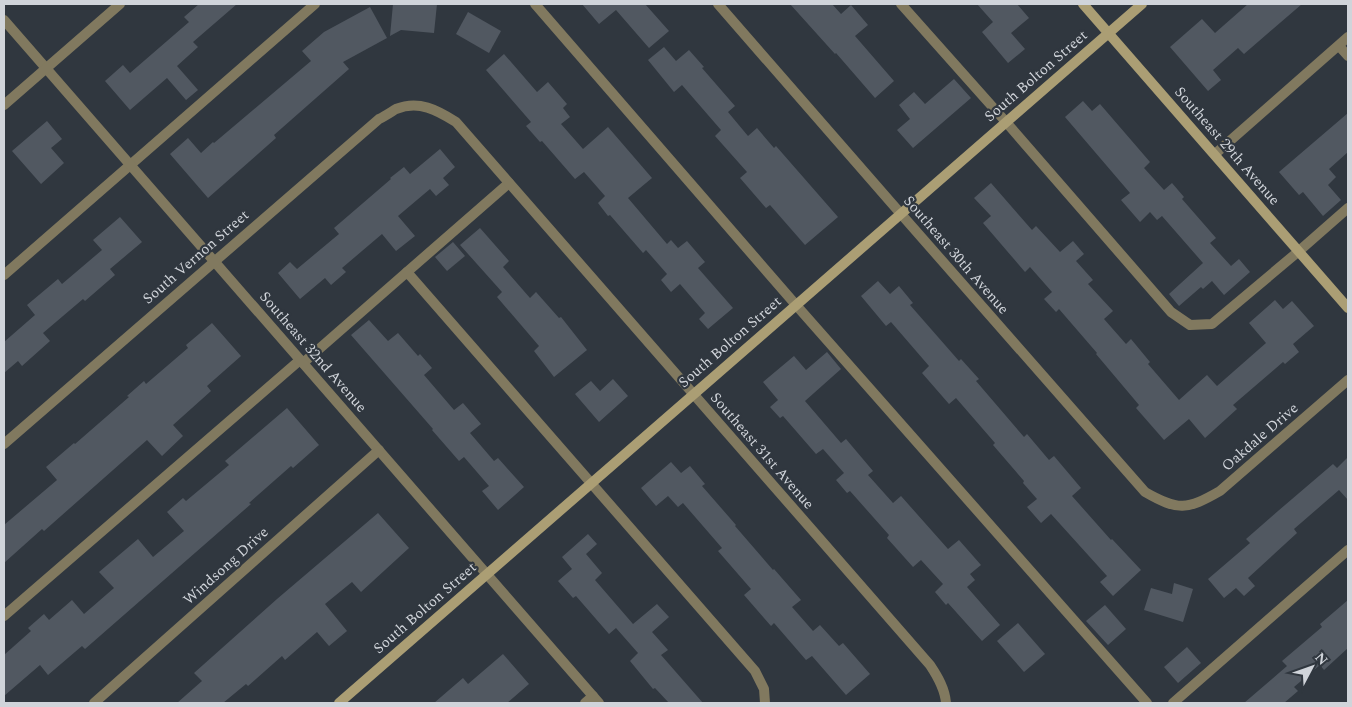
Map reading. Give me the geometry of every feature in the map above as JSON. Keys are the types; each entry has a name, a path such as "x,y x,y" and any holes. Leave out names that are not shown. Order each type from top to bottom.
{"street":[{"path":"4,105 120,4"},
{"path":"4,275 315,4"},
{"path":"535,4 796,305 1147,703"},
{"name":"Southeast 30th Avenue","path":"718,4 1134,481 1145,492 1160,500 1172,506 1185,507"},
{"path":"901,4 1171,312 1190,325 1212,324 1348,208"},
{"name":"Southeast 29th Avenue","path":"1083,4 1348,308"},
{"name":"South Bolton Street","path":"339,703 1142,4"},
{"name":"Southeast 32nd Avenue","path":"4,20 487,575 592,701"},
{"path":"1214,154 1348,37"},
{"path":"1339,46 1348,56"},
{"name":"Southeast 31st Avenue","path":"415,105 437,110 456,122 930,665 939,679 945,694 946,703"},
{"name":"South Vernon Street","path":"4,444 214,261 380,120 397,109 415,105"},
{"path":"4,616 509,183"},
{"path":"407,272 755,671 764,688 766,703"},
{"name":"Oakdale Drive","path":"1185,507 1200,502 1220,491 1348,380"},
{"name":"Windsong Drive","path":"94,703 378,450"},
{"path":"1173,703 1348,550"}],"building":[{"path":"199,4 237,4 193,42 198,47 177,66 198,90 186,100 167,78 130,110 105,81 123,65 130,73 189,22 184,17"},
{"path":"393,4 437,4 434,33 401,30 390,36"},
{"path":"582,4 645,4 669,31 649,48 616,10 599,24"},
{"path":"790,4 832,4 841,14 851,5 868,25 855,36 894,81 875,98"},
{"path":"977,4 1017,4 1029,18 1011,33 1025,49 1008,63 982,32 993,22"},
{"path":"1248,4 1302,4 1244,54 1238,48 1213,70 1221,80 1208,91 1170,47 1202,19 1215,33"},
{"path":"370,7 387,38 343,62 349,69 274,135 276,138 208,198 170,154 188,138 201,153 311,61 302,51 324,32"},
{"path":"468,12 501,31 489,53 456,34"},
{"path":"664,47 676,61 689,50 735,106 728,112 748,136 757,128 774,148 776,146 838,217 805,245 770,205 766,208 740,178 747,172 715,136 721,130 682,85 674,92 648,60"},
{"path":"504,54 537,92 548,82 567,104 563,108 570,117 561,124 583,149 608,127 652,178 628,198 667,244 671,240 678,248 687,241 705,262 698,268 733,308 708,329 699,319 705,313 680,284 671,292 661,280 667,274 646,250 643,253 610,215 608,216 598,203 605,196 584,172 575,179 542,141 540,142 526,126 531,122 486,70"},
{"path":"954,79 971,98 913,148 897,130 910,119 899,105 914,92 925,104"},
{"path":"1083,101 1092,111 1100,104 1150,162 1144,168 1164,190 1172,183 1184,197 1182,199 1216,238 1210,243 1231,266 1239,259 1250,272 1224,295 1212,281 1203,289 1201,287 1179,306 1169,294 1203,263 1162,216 1157,220 1150,212 1140,222 1121,200 1130,193 1065,117"},
{"path":"1348,113 1348,152 1329,169 1336,177 1328,185 1341,200 1323,216 1303,192 1299,195 1279,172"},
{"path":"47,121 62,139 51,148 64,163 41,184 12,151"},
{"path":"440,149 455,167 443,178 449,185 436,196 430,189 398,216 415,236 396,251 382,234 342,268 346,272 331,285 325,278 300,299 278,273 290,262 297,269 339,234 334,228 390,178 404,167 410,174"},
{"path":"991,183 1032,230 1036,226 1060,252 1073,241 1084,254 1076,261 1093,280 1088,284 1113,311 1104,319 1126,344 1131,339 1150,362 1148,364 1179,400 1207,375 1217,386 1266,343 1249,323 1275,300 1283,309 1292,301 1314,326 1293,344 1299,352 1285,364 1283,362 1233,405 1237,409 1205,438 1189,419 1164,440 1136,408 1139,405 1097,353 1059,309 1056,312 1044,299 1052,292 1030,267 1025,272 983,223 991,216 974,198"},
{"path":"120,217 142,242 110,269 115,275 43,333 50,341 22,366 18,361 4,373 4,342 35,315 27,305 58,279 62,284 102,250 93,240"},
{"path":"480,228 509,261 503,267 530,298 536,292 559,318 561,317 587,350 554,377 534,351 539,346 497,297 502,292 460,245"},
{"path":"453,242 465,256 447,271 435,257"},
{"path":"878,281 890,294 899,286 913,303 910,305 959,361 961,359 979,379 976,381 1024,437 1027,434 1049,460 1054,456 1081,488 1072,496 1141,570 1113,596 1100,582 1107,576 1051,514 1041,523 1027,507 1037,499 993,445 995,443 956,398 949,404 922,373 929,366 891,322 886,326 861,296"},
{"path":"369,320 388,341 398,333 418,356 420,354 432,368 424,375 454,410 463,403 481,424 470,433 494,461 498,458 524,487 498,510 482,491 489,486 464,457 459,461 351,335"},
{"path":"212,323 241,356 207,386 211,391 173,425 183,436 162,456 147,440 44,531 42,529 4,563 4,525 57,480 46,467 129,397 127,396 144,381 146,384 188,348 186,345"},
{"path":"827,352 841,369 805,401 841,443 846,439 873,471 868,475 893,503 901,496 948,549 959,540 981,565 970,574 975,580 967,587 1000,625 982,641 948,603 946,605 935,592 943,584 921,560 913,567 887,538 889,535 850,491 847,493 836,480 844,473 823,449 816,454 783,416 780,418 770,407 778,400 763,382 794,356 806,370"},
{"path":"613,379 628,396 599,422 575,394 591,381 600,391"},
{"path":"287,408 319,445 293,468 291,466 249,503 251,504 85,649 82,646 48,675 40,665 4,696 4,655 31,631 28,628 44,614 49,620 72,600 84,614 114,588 99,572 138,539 153,557 184,531 167,512 183,498 186,501 229,465 225,461"},
{"path":"1348,457 1348,500 1339,490 1294,529 1297,533 1248,578 1255,586 1244,596 1236,588 1224,598 1208,579 1250,543 1246,539 1278,511 1333,464 1337,468"},
{"path":"671,462 681,473 690,466 705,484 702,486 735,526 801,600 792,607 813,631 820,625 839,646 843,643 870,674 846,695 812,656 806,660 774,623 771,626 744,595 751,589 718,551 722,548 683,503 678,507 668,496 656,506 641,488"},
{"path":"378,513 409,548 361,592 352,582 325,604 347,631 329,646 317,632 285,660 282,656 248,686 246,684 223,703 177,703 202,681 194,673"},
{"path":"588,534 597,544 586,554 602,573 595,580 633,624 657,604 669,617 652,632 668,650 661,655 703,703 669,703 655,688 653,689 630,661 638,653 616,628 609,634 576,596 573,598 558,581 572,569 562,557"},
{"path":"1174,583 1193,589 1183,622 1144,610 1151,588 1172,594"},
{"path":"1348,600 1348,648 1324,670 1320,665 1294,687 1298,691 1284,703 1244,703 1287,666 1282,661 1322,627 1320,624"},
{"path":"1105,605 1126,629 1108,645 1086,621"},
{"path":"1018,623 1045,654 1024,672 997,641"},
{"path":"1187,647 1201,663 1178,683 1164,667"},
{"path":"503,654 529,684 507,703 434,703 463,678 468,684"}]}
